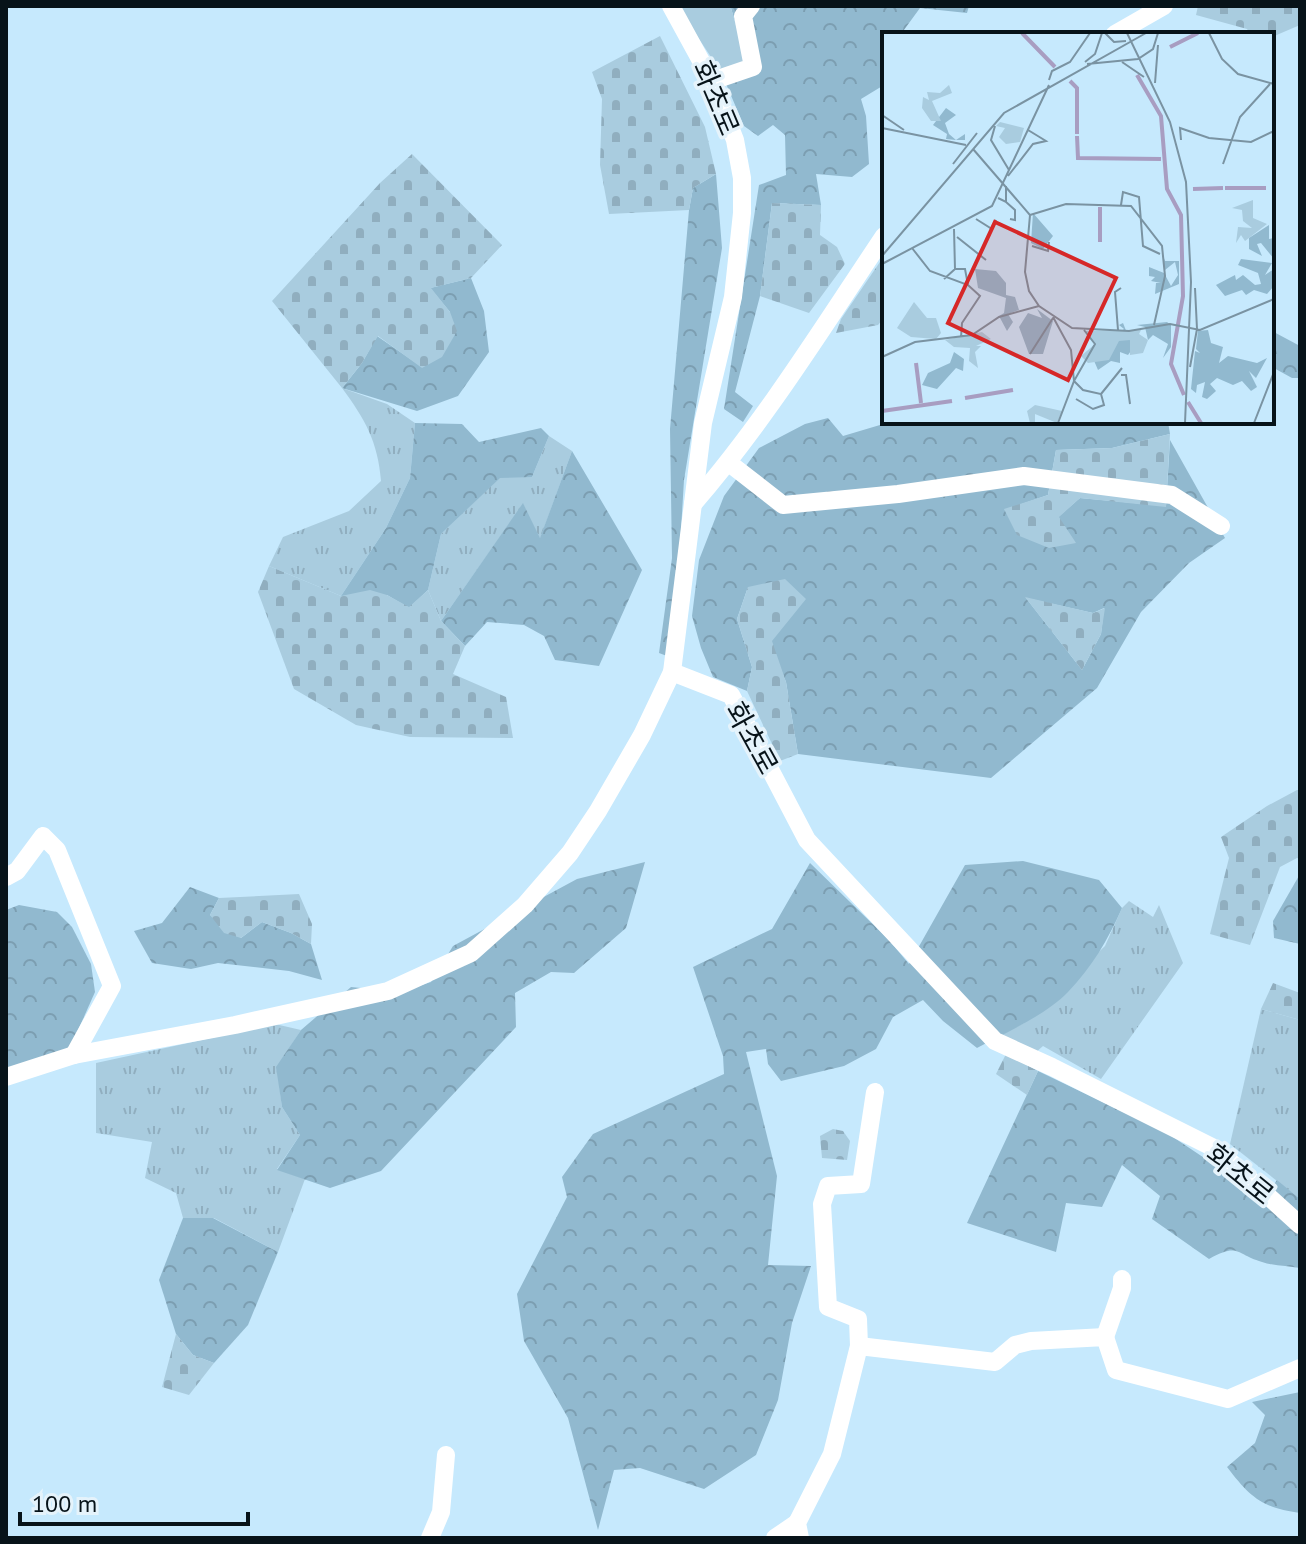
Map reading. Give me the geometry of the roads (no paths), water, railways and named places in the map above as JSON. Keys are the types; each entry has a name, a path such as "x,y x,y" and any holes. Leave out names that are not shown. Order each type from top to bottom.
{"street":[{"name":"화초로","path":"671,6 712,81 735,140 742,178 742,213 733,297 703,423 672,672 731,695 807,840 995,1041 1216,1149 1300,1225"},
{"path":"712,81 753,67 743,16 751,6"},
{"path":"1118,32 1164,6"},
{"path":"693,505 729,463 882,239"},
{"path":"729,463 783,505 898,494 1024,476 1172,495 1221,526"},
{"path":"6,1077 74,1055 235,1025 388,991 471,953 525,905 570,853 642,735 672,672"},
{"path":"6,877 17,871 43,836 57,850 112,986 74,1055"},
{"path":"775,1538 798,1531 832,1454 859,1346 858,1319 828,1307 822,1204 828,1186 861,1184 875,1092"},
{"path":"1122,1279 1122,1288 1105,1337 1116,1370 1228,1399 1300,1368"},
{"path":"859,1346 995,1362 1015,1345 1031,1341 1105,1337"},
{"path":"430,1538 441,1512 446,1455"}]}
